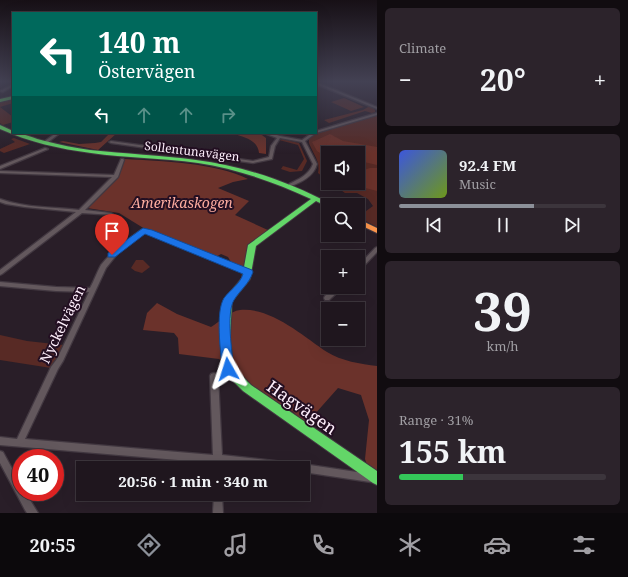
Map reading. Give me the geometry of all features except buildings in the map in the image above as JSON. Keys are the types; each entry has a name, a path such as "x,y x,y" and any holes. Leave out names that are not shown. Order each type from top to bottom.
{"street":[{"path":"317,132 377,114"},
{"name":"Sollentunavägen","path":"0,126 12,130"},
{"name":"Sollentunavägen","path":"0,126 12,132"},
{"name":"Sollentunavägen","path":"16,134 46,146 91,152 168,158 249,171 291,185 321,201"},
{"name":"Sollentunavägen","path":"22,134 46,146"},
{"path":"0,168 46,146 57,134"},
{"path":"269,134 303,141 314,134"},
{"path":"111,142 253,162 270,158 273,146 279,137"},
{"path":"291,185 304,178 314,168 315,164 303,141"},
{"path":"0,274 82,210 116,176 122,160"},
{"path":"0,172 116,176"},
{"name":"Hagvägen","path":"316,198 252,245 250,249 246,279 228,300 225,338 228,369 247,388 377,479"},
{"path":"0,200 6,203 26,207 82,210 111,214"},
{"path":"365,225 377,231"},
{"name":"Nyckelvägen","path":"20,441 55,367 60,362 93,290 112,255 143,231 149,232 248,272"},
{"path":"365,262 377,249"},
{"path":"0,284 56,289 93,290"},
{"path":"327,298 332,294"},
{"path":"214,376 218,459"},
{"path":"0,441 20,441 237,461"},
{"path":"0,455 28,508 33,513"},
{"path":"310,469 377,479"},
{"path":"218,501 218,513"}],"shaded area":[{"path":"340,106 364,107 351,111"},
{"path":"370,106 375,110 375,112 372,113 365,111 329,123 324,120 363,110"},
{"path":"0,107 12,116 12,122 3,125 0,123"},
{"path":"377,115 377,227 365,221 365,212 373,206 368,199 357,193 345,193 341,190 365,190 365,146 321,146 321,175 318,173 318,162 309,143 309,139 317,134"},
{"path":"14,138 30,144 4,153 0,151 0,149 15,142 11,139"},
{"path":"283,139 299,143 307,161 302,171 290,172 281,169 283,166 297,170 304,159 298,145 279,140"},
{"path":"136,260 143,260 150,267 142,273 135,271 131,268"},
{"path":"0,335 27,341 63,345 51,368 0,360"}],"green space":[{"path":"109,134 116,134 98,150 59,142 63,141 79,144 101,142"},
{"path":"235,134 260,134 266,138 266,154 259,153 256,145 245,137"},
{"path":"330,134 343,141 377,147 377,165 365,162 365,146 321,146 321,154 317,151 312,142"},
{"name":"Amerikaskogen","path":"125,159 205,166 221,169 248,179 233,182 218,188 249,201 235,215 270,231 258,238 246,269 232,264 228,257 221,254 216,257 145,229 119,213 87,208 115,180"},
{"path":"377,168 377,191 365,188 365,170"},
{"path":"157,303 177,314 211,327 229,314 236,311 252,310 263,313 286,324 338,358 351,362 377,366 377,473 368,468 365,459 369,420 361,395 338,388 306,424 292,411 274,403 219,359 179,354 178,338 174,333 143,330 147,313"}],"traffic: fast":[{"path":"0,127 12,132"},
{"path":"18,134 36,141 91,152 176,159 233,168 275,181 321,201"},
{"path":"316,198 252,245 246,279 228,300 225,338 228,369 247,388 377,479"}],"traffic: slow":[{"path":"365,225 377,231"}],"route":[{"path":"112,255 143,231 149,232 248,272 246,279 228,300 225,338 228,369"}]}
